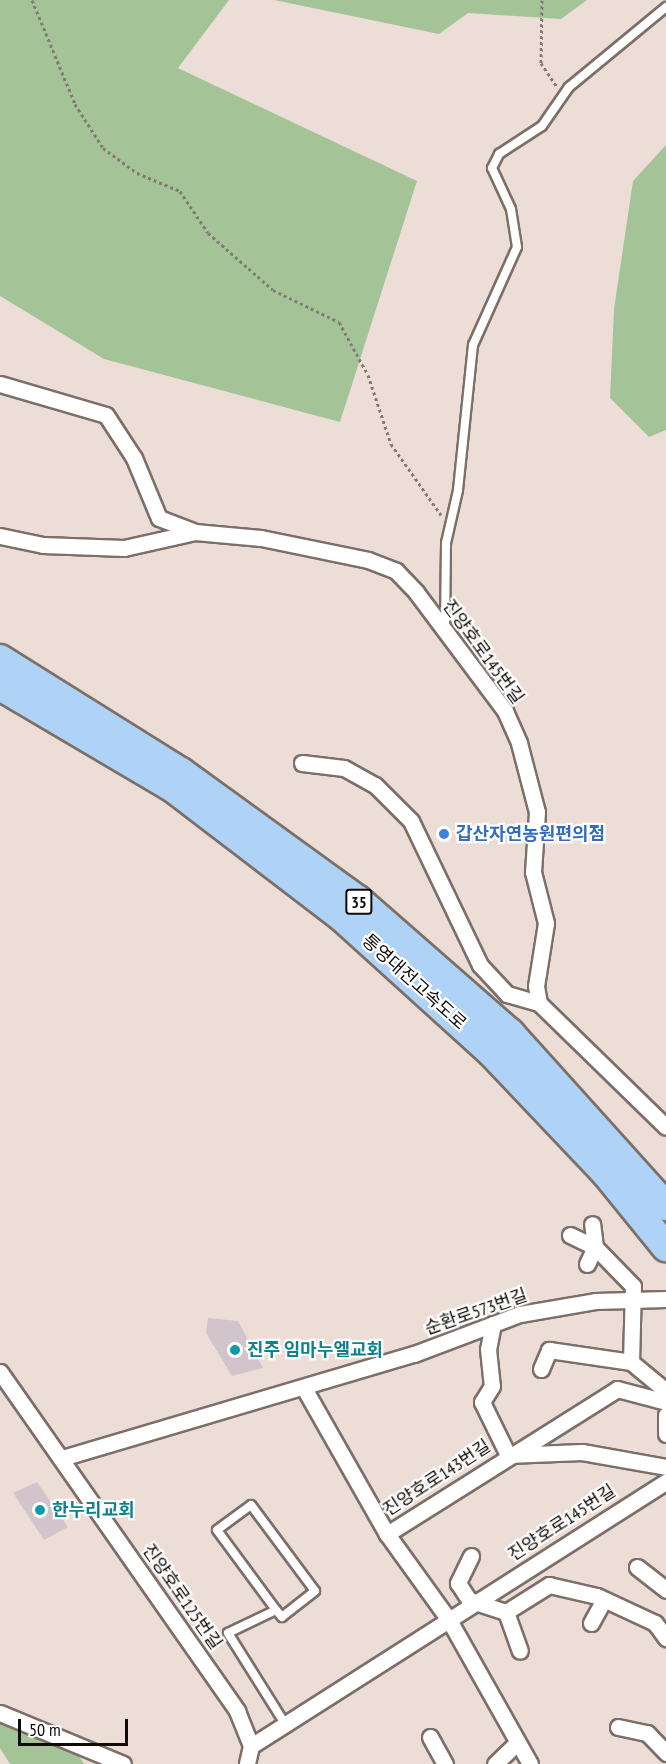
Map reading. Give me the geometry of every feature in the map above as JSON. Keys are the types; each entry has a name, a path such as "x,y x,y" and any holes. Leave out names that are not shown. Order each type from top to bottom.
{"highway":[{"name":"통영대전고속도로","path":"0,659 181,772 358,900 510,1032 661,1227"},
{"name":"통영대전고속도로","path":"0,686 173,788 343,918 491,1052 661,1227"}],"street":[{"path":"0,384 106,415 134,458 159,518 195,532"},
{"path":"0,536 43,544 124,548 195,532"},
{"name":"진양호로145번길","path":"195,532 261,538 368,560 396,571 444,637 505,711 537,812 533,872 546,924 536,986 539,1003"},
{"path":"302,763 344,768 375,785 411,821 480,965 507,994 539,1003 666,1127"},
{"path":"587,1264 595,1247 592,1224"},
{"path":"570,1235 595,1247 633,1286 631,1362"},
{"name":"순환로573번길","path":"62,1458 304,1388 493,1324 595,1301 665,1301"},
{"name":"진양호로143번길","path":"387,1534 508,1455 482,1402 492,1386 488,1349 493,1324"},
{"path":"541,1369 549,1350 631,1362 666,1391"},
{"name":"진양호로125번길","path":"0,1372 237,1711 251,1746"},
{"name":"진양호로143번길","path":"304,1388 387,1534 448,1620 530,1764"},
{"path":"508,1455 617,1389 666,1402"},
{"path":"666,1415 666,1434"},
{"name":"진양호로145번길","path":"508,1455 582,1452 666,1467"},
{"name":"진양호로145번길","path":"448,1620 666,1482"},
{"path":"471,1556 458,1583 469,1600 480,1600 506,1612 520,1651"},
{"path":"637,1567 666,1590"},
{"path":"506,1612 549,1586 603,1601 655,1623 666,1638"},
{"path":"591,1623 603,1601"},
{"path":"247,1764 251,1746 286,1726 448,1620"},
{"path":"0,1713 123,1764"},
{"path":"618,1727 647,1733 666,1754"},
{"path":"430,1737 445,1764"},
{"path":"495,1764 517,1743"}],"lane":[{"path":"444,637 449,526 458,490 473,345 517,247 511,209 492,168 499,154 542,126 569,87 666,6"},
{"path":"251,1505 315,1591 282,1617 276,1610 217,1530 251,1505"},
{"path":"276,1610 228,1633 286,1726"}],"path":[{"path":"32,0 75,104 103,148 137,172 180,191 208,233 273,290 339,322 368,375 391,444 449,526"},
{"path":"542,0 541,63 549,83 569,87"}],"green space":[{"path":"0,0 229,0 178,68 417,181 340,422 104,359 0,296"},
{"path":"274,0 587,0 561,19 468,13 439,34"},
{"path":"666,145 666,430 649,437 610,398 614,309 633,181"},
{"path":"0,1721 79,1756 84,1764 10,1764 0,1748"}],"building":[{"name":"진주 임마누엘교회","path":"208,1318 238,1321 263,1368 232,1376 206,1333"},
{"name":"한누리교회","path":"37,1482 68,1527 44,1540 13,1493"}],"place":[{"name":"갑산자연농원편의점","path":"444,834"},
{"name":"진주 임마누엘교회","path":"235,1350"},
{"name":"한누리교회","path":"40,1510"}]}
